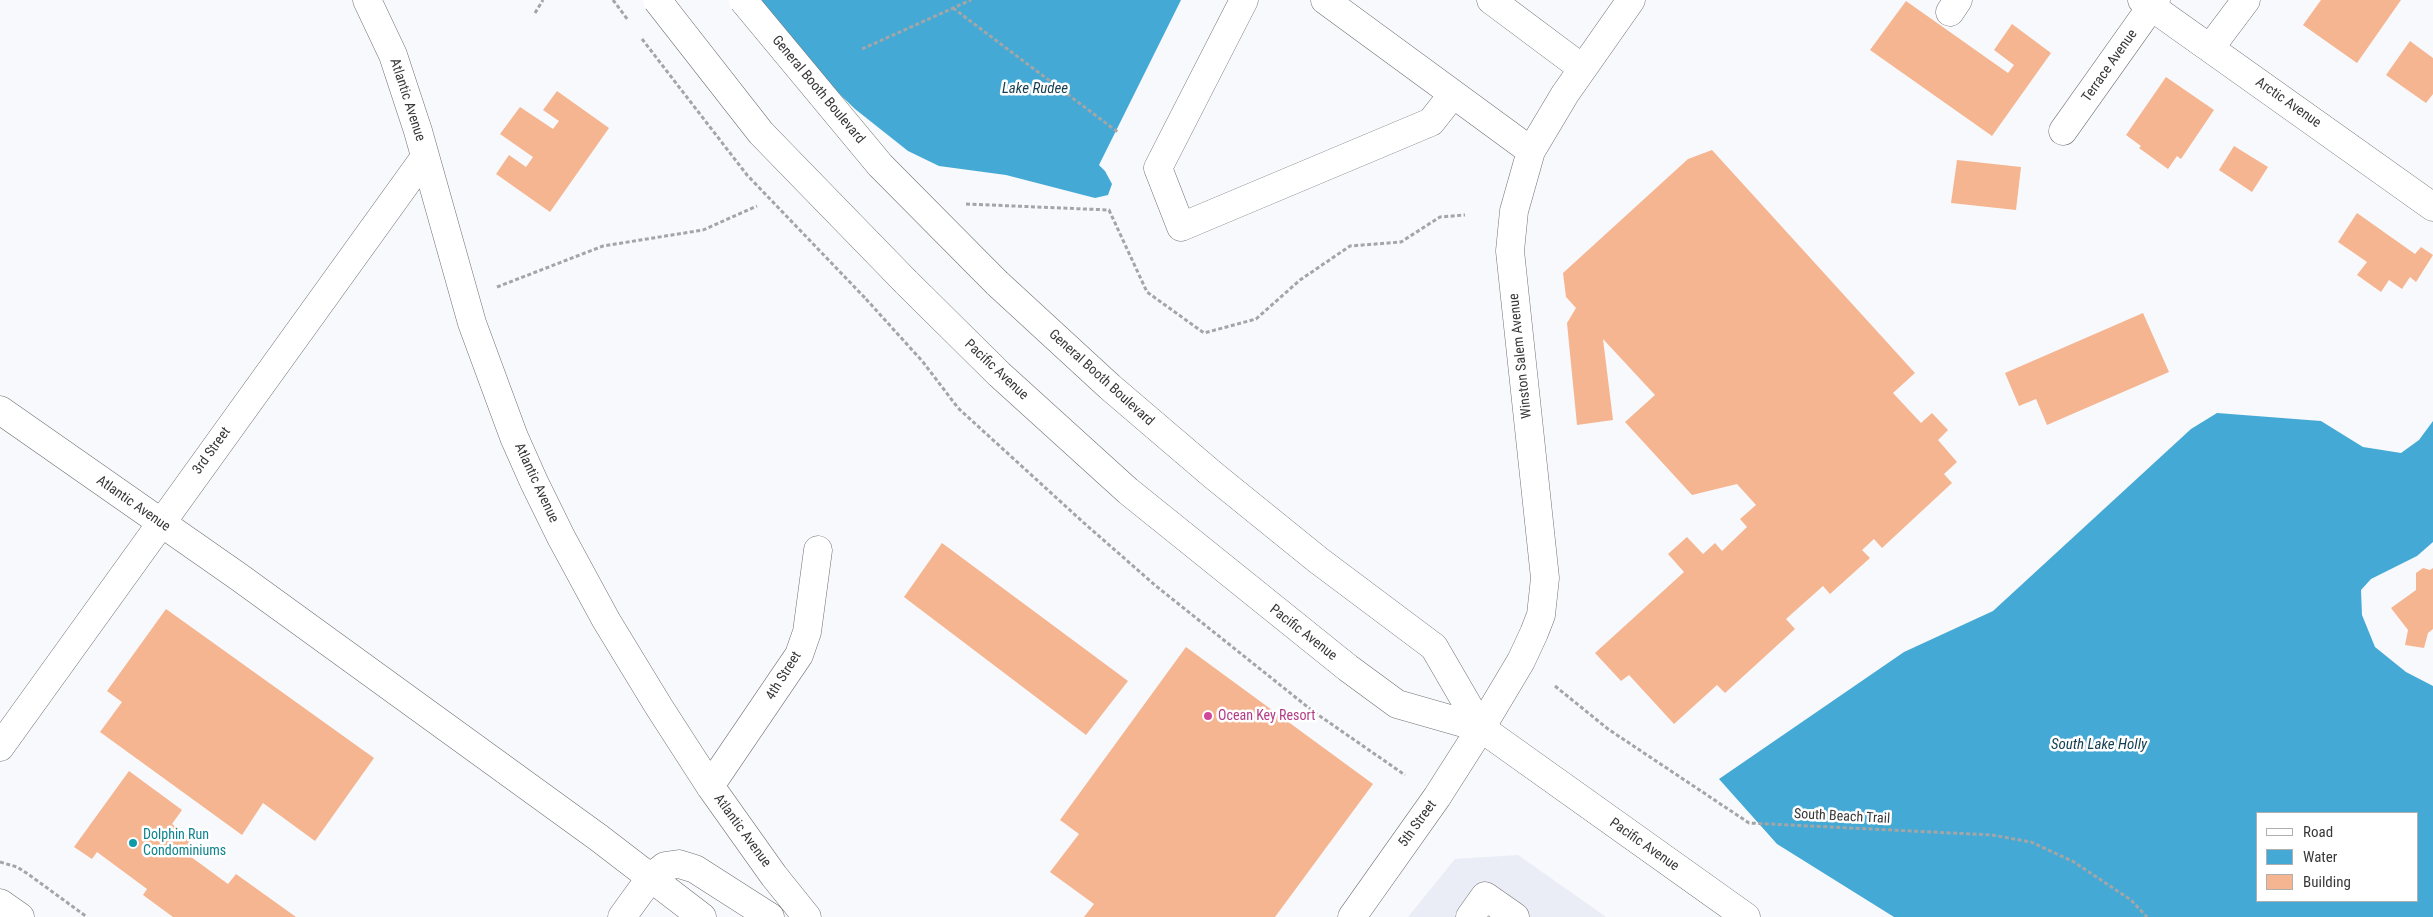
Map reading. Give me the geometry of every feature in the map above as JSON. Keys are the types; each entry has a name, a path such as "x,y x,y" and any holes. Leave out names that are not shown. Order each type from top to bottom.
{"main road":[{"name":"Atlantic Avenue","path":"367,0 393,55 425,157 472,323 514,437 561,537 606,620 710,786 774,876 807,917"},
{"name":"Pacific Avenue","path":"657,0 762,133 906,282 999,374 1116,480 1312,640 1397,704 1481,728 1732,913"},
{"name":"General Booth Boulevard","path":"743,0 880,165 997,283 1110,387 1213,475 1318,560 1434,648 1481,728"},
{"path":"1244,0 1158,168 1181,227 1431,122 1454,94"},
{"path":"1326,0 1531,151"},
{"path":"1491,0 1582,68"},
{"name":"Winston Salem Avenue","path":"1481,728 1521,661 1534,633 1541,615 1545,578 1510,251 1514,211 1531,151 1582,68 1631,0"},
{"path":"2210,48 2246,0"},
{"name":"Arctic Avenue","path":"2150,2 2210,48 2433,207"},
{"name":"Terrace Avenue","path":"2063,131 2150,2"},
{"name":"3rd Street","path":"0,747 425,157"},
{"name":"Atlantic Avenue","path":"0,410 247,583 651,877 702,917"},
{"name":"4th Street","path":"710,786 799,655 807,632 818,550"},
{"name":"5th Street","path":"1352,917 1437,797 1481,728"},
{"path":"622,917 651,877 665,866 679,864 696,869 770,917"},
{"path":"1470,917 1485,896 1516,917"},
{"path":"0,903 20,917"}],"path":[{"path":"535,13 543,0"},
{"path":"862,49 971,0"},
{"path":"953,8 1119,133"},
{"path":"963,204 1109,210 1147,292 1204,333 1256,318 1300,280 1350,246 1401,242 1440,217 1465,215"},
{"path":"465,298 603,246 702,230 757,206"},
{"path":"866,299 923,362 958,408 1084,523 1156,586 1314,712 1405,775"},
{"name":"South Beach Trail","path":"1554,686 1608,729 1748,823 1992,835 2032,842 2074,862 2131,900 2148,917"},
{"path":"0,862 17,867 87,917"}],"shaded area":[{"path":"1518,855 1606,917 1408,917 1455,859"}],"water":[{"name":"Lake Rudee","path":"742,0 1181,0 1099,165 1105,171 1112,184 1108,195 1095,198 1006,175 939,166 908,151 855,109"},
{"name":"South Lake Holly","path":"2217,413 2321,421 2363,447 2401,453 2419,440 2433,421 2433,542 2417,556 2371,579 2361,590 2362,615 2375,647 2406,672 2433,686 2433,917 1894,917 1777,844 1719,779 1904,652 1993,611 2191,429"}],"building":[{"path":"2321,0 2401,0 2357,63 2303,25"},
{"path":"1906,1 2008,73 2014,65 1994,50 2012,24 2051,53 1992,136 1870,50"},
{"path":"2410,41 2433,58 2433,94 2426,103 2386,75"},
{"path":"2166,77 2214,110 2181,159 2177,156 2168,169 2139,148 2141,146 2126,135"},
{"path":"557,91 609,128 550,212 496,174 509,155 526,167 533,157 500,134 520,107 553,129 559,121 543,110"},
{"path":"2234,146 2268,167 2252,192 2219,170"},
{"path":"1712,150 1915,373 1893,393 1921,423 1932,413 1948,430 1938,440 1957,462 1944,474 1952,483 1882,548 1874,539 1862,550 1870,558 1830,594 1823,586 1786,619 1795,629 1725,693 1717,685 1674,724 1629,675 1621,681 1595,653 1684,572 1668,554 1687,537 1703,554 1715,543 1722,551 1747,527 1740,519 1756,505 1737,484 1692,495 1625,422 1655,395 1603,339 1613,420 1577,425 1567,323 1576,308 1566,297 1563,273 1688,159"},
{"path":"1957,160 2021,167 2016,210 1951,203"},
{"path":"2357,213 2415,254 2421,247 2433,255 2416,282 2410,277 2402,289 2389,280 2381,292 2357,275 2367,262 2338,242"},
{"path":"2143,313 2169,372 2047,425 2036,399 2019,406 2005,373"},
{"path":"942,543 1128,681 1086,735 904,597"},
{"path":"2423,568 2430,570 2433,568 2433,629 2428,633 2424,648 2405,645 2408,630 2391,608 2416,590 2416,573"},
{"path":"166,609 374,758 315,841 263,803 242,835 100,732 122,702 107,691"},
{"name":"Ocean Key Resort","path":"1186,647 1373,784 1275,917 1084,917 1094,904 1050,872 1079,834 1060,820"},
{"name":"Dolphin Run Condominiums","path":"129,771 182,810 172,824 192,839 183,851 228,884 236,874 296,917 173,917 143,895 147,889 97,852 92,859 74,847"}],"place":[{"name":"Ocean Key Resort","path":"1208,716"},
{"name":"Dolphin Run Condominiums","path":"133,843"}]}
